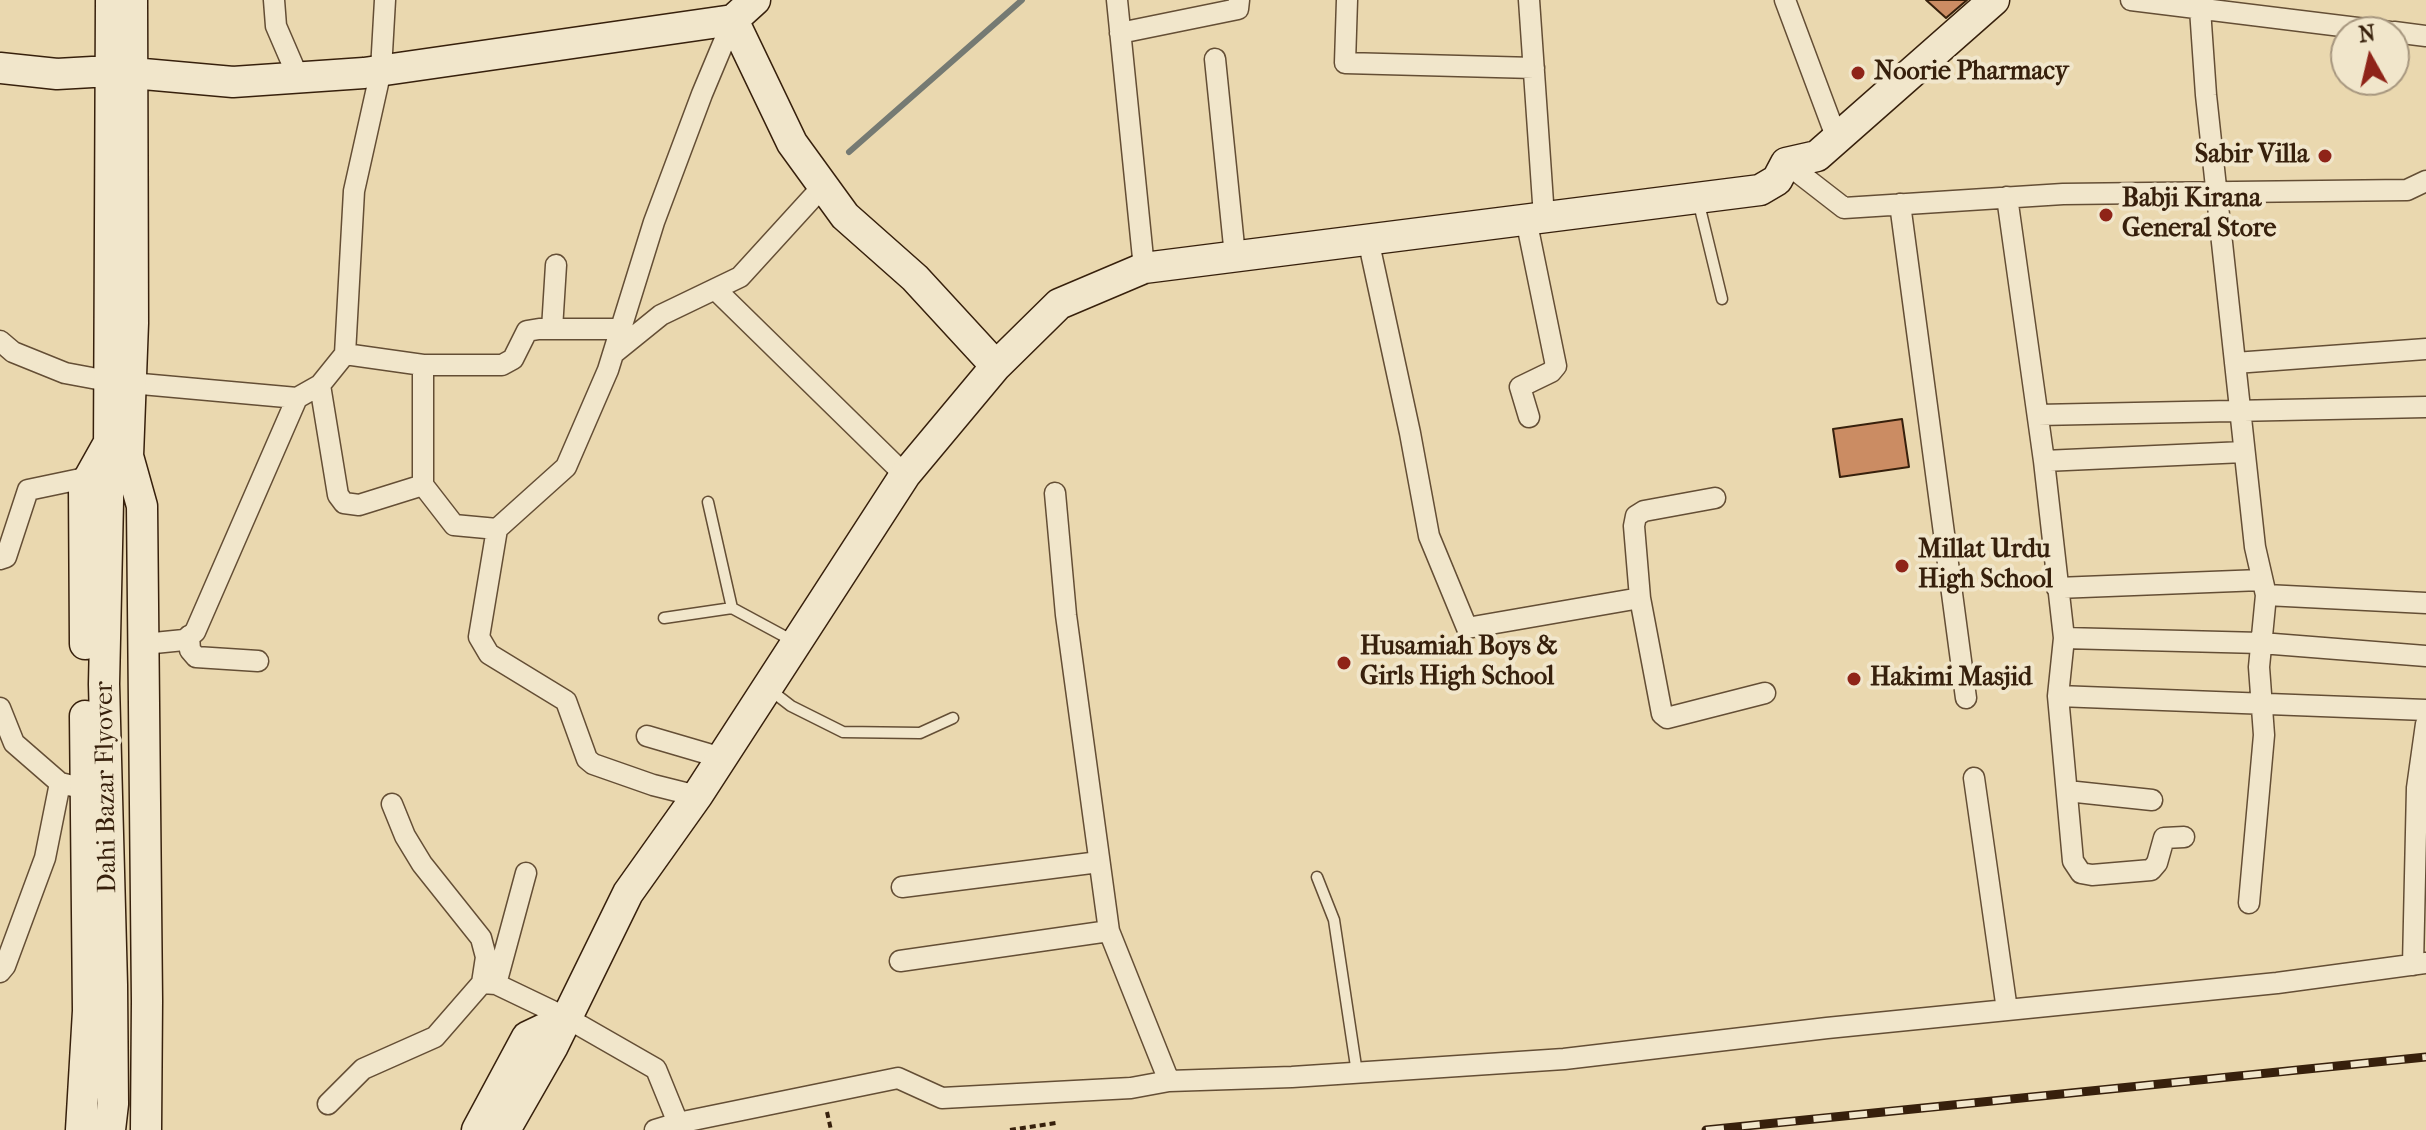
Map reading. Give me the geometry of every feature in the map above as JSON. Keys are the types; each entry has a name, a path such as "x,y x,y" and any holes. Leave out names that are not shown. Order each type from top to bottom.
{"street":[{"path":"111,0 121,72"},
{"path":"121,72 132,0"},
{"path":"274,0 276,26 298,77"},
{"path":"0,341 13,352 65,373 120,383 297,398 320,385 345,354 354,191 381,70 385,0"},
{"path":"697,796 653,785 593,764 587,759 566,701 489,654 479,637 497,529 566,467 614,353 654,222 702,94 733,20 755,0"},
{"path":"1117,0 1144,268"},
{"path":"1120,33 1238,9 1239,0"},
{"path":"1347,0 1345,63 1534,68"},
{"path":"1529,0 1534,68 1535,218 1556,366 1551,372 1520,387 1529,417"},
{"path":"1785,0 1837,139"},
{"path":"505,1130 553,1046 628,893 697,796 905,475 996,366 1059,304 1144,268 1760,190 1777,180 1786,163 1817,156 1994,0"},
{"path":"2131,0 2330,25"},
{"path":"2200,9 2206,95 2244,452 2255,547 2264,588 2259,667 2264,735 2249,903"},
{"path":"0,68 57,74 121,72 233,82 381,70 733,20"},
{"path":"733,20 792,143 845,216 915,278 996,366"},
{"path":"1215,59 1235,256"},
{"name":"Dahi Bazar Flyover","path":"110,1130 113,1104 112,1000 104,684 108,484 118,450 120,383 121,72"},
{"path":"1786,163 1844,208 2063,194 2407,190 2426,181"},
{"path":"614,353 661,315 740,277 823,186"},
{"path":"2007,197 2044,461 2064,638 2058,696 2073,861 2081,873 2092,875 2151,870 2157,863 2164,838 2184,837"},
{"path":"1900,204 1966,698"},
{"path":"1368,239 1429,536 1467,628 1640,598"},
{"path":"552,329 556,265"},
{"path":"715,289 905,475"},
{"path":"345,354 423,365 502,365 513,359 527,331 621,329"},
{"path":"2235,363 2426,349"},
{"path":"423,365 423,485 454,525 497,529"},
{"path":"320,385 338,495 344,503 359,505 423,485"},
{"path":"144,644 184,640 195,632 297,398"},
{"path":"2038,415 2426,407"},
{"path":"118,450 142,506 146,1130"},
{"path":"2044,461 2244,452"},
{"path":"0,559 6,557 28,490 108,484"},
{"path":"81,1130 88,1011 72,786 84,487 108,484"},
{"name":"Dahi Bazar Flyover","path":"108,484 131,1130"},
{"path":"1055,493 1066,615 1109,931 1169,1081"},
{"path":"1715,498 1644,511 1636,516 1634,526 1640,598 1662,714 1667,718 1765,693"},
{"path":"2057,588 2264,588 2426,603"},
{"path":"189,636 190,650 196,657 258,661"},
{"path":"2064,638 2261,643 2426,656"},
{"path":"2058,696 2426,710"},
{"path":"0,708 14,743 72,786"},
{"path":"655,1130 898,1078 942,1098 1131,1088 1169,1081 1357,1073 1564,1059 1827,1028 2277,983 2420,964 2421,788 2426,724"},
{"path":"647,736 722,758"},
{"path":"1974,778 2007,1010"},
{"path":"0,972 5,966 72,786"},
{"path":"2067,791 2152,800"},
{"path":"392,804 405,836 422,864 481,938 489,984"},
{"path":"902,887 1099,862"},
{"path":"328,1104 363,1069 435,1037 489,984 526,873"},
{"path":"900,961 1109,931"},
{"path":"489,984 567,1018 656,1069 678,1123"},
{"path":"477,1130 527,1037 567,1018"}],"lane":[{"path":"1698,198 1722,299"},
{"path":"708,502 732,608"},
{"path":"664,618 732,608 797,643"},
{"path":"767,688 791,706 843,732 920,733 953,718"},
{"path":"1317,877 1334,920 1357,1073"}],"path":[{"path":"1010,1130 1056,1123"}],"building":[{"path":"1926,0 1967,0 1946,18"},
{"path":"1902,419 1909,467 1840,477 1833,429"}],"waterway":[{"path":"849,152 1022,0"}],"railway":[{"path":"1706,1130 2426,1057"}],"place":[{"name":"Noorie Pharmacy","path":"1858,73"},
{"name":"Sabir Villa","path":"2325,156"},
{"name":"Babji Kirana General Store","path":"2106,215"},
{"name":"Millat Urdu High School","path":"1902,566"},
{"name":"Husamiah Boys & Girls High School","path":"1344,663"},
{"name":"Hakimi Masjid","path":"1854,679"}]}
